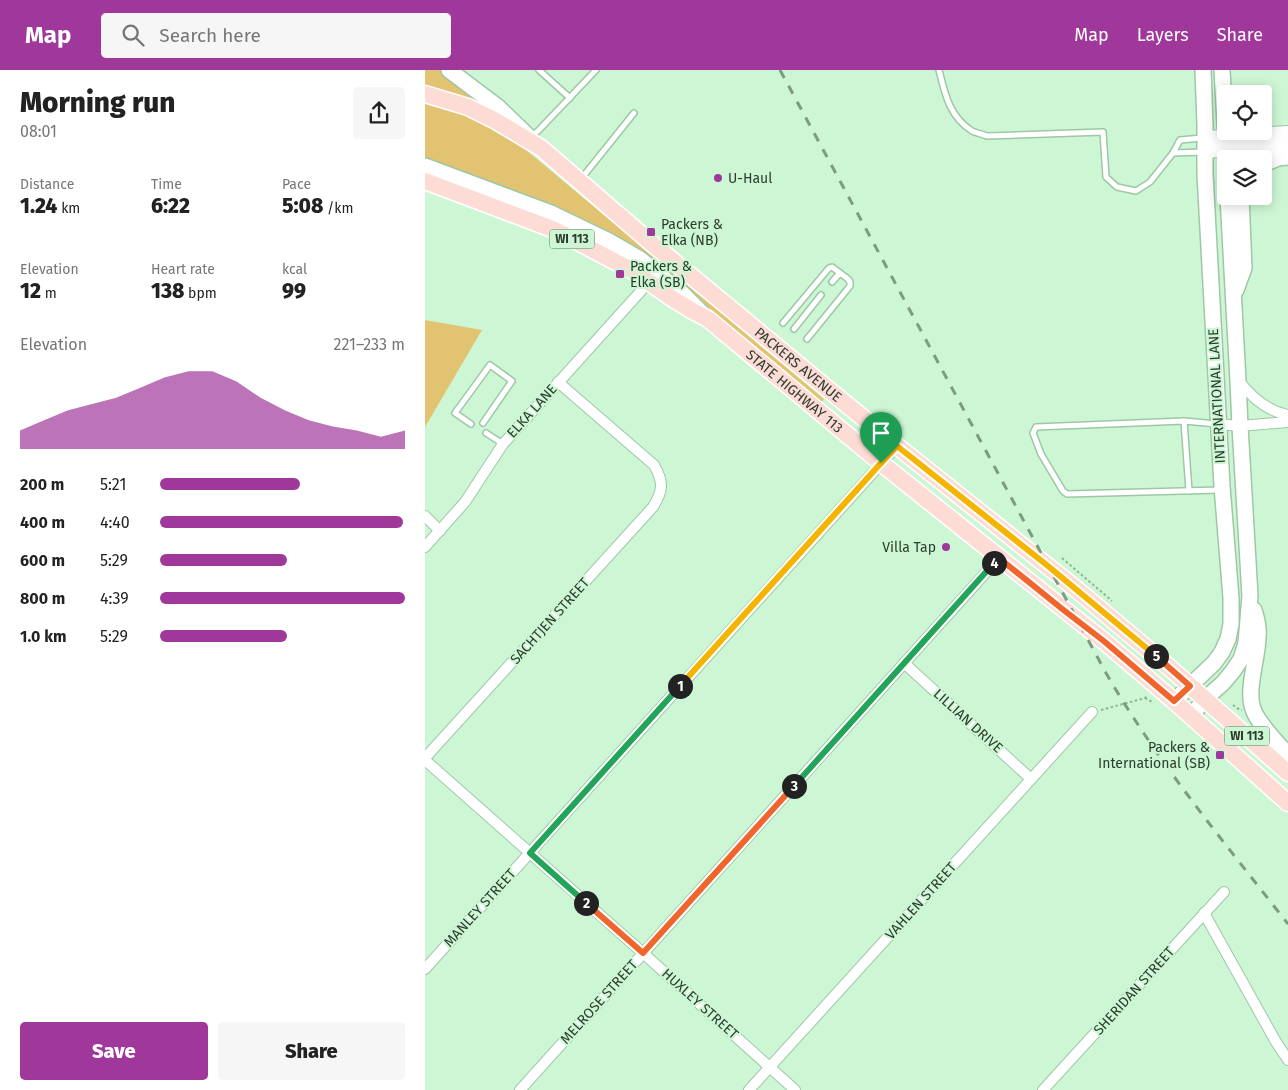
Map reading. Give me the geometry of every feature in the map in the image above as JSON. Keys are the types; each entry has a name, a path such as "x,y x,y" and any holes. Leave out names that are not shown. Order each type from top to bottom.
{"main road":[{"name":"PACKERS AVENUE","path":"449,70 490,101 579,181 897,446 1070,584 1288,772"},
{"name":"INTERNATIONAL LANE","path":"1174,701 1214,663 1228,640 1231,624 1205,174 1203,70"},
{"path":"1222,70 1226,148"},
{"name":"WI 113","path":"425,94 469,107 535,143"},
{"path":"1272,161 1288,157"},
{"path":"425,166 551,213 609,241 640,260 682,293 708,318"},
{"name":"WI 113","path":"425,181 555,230 633,271 685,306 708,318"},
{"name":"INTERNATIONAL LANE","path":"1191,716 1205,699 1233,672 1241,659 1246,643 1250,596 1228,205"},
{"path":"1233,299 1244,268 1241,205"},
{"name":"STATE HIGHWAY 113","path":"708,318 881,463 999,558"},
{"name":"WI 113","path":"999,558 1105,642 1288,803"},
{"path":"1250,596 1257,620 1258,637 1251,690 1252,708 1260,722 1288,755"}],"street":[{"path":"1226,148 1288,133"},
{"path":"1205,145 1226,148 1288,146"},
{"name":"ELKA LANE","path":"425,548 465,502 503,444 649,282"},
{"path":"1238,381 1249,394 1262,404 1279,413 1288,415"},
{"name":"SACHTJEN STREET","path":"425,759 653,507 659,497 661,487 660,474 654,465 558,382"},
{"path":"1218,424 1240,426 1288,422"},
{"name":"MANLEY STREET","path":"425,969 897,446"},
{"path":"425,516 441,530"},
{"name":"MELROSE STREET","path":"520,1090 999,558"},
{"name":"LILLIAN DRIVE","path":"904,663 1031,779"},
{"name":"VAHLEN STREET","path":"749,1090 1092,712"},
{"name":"HUXLEY STREET","path":"425,759 795,1090"},
{"name":"SHERIDAN STREET","path":"1043,1090 1224,892"},
{"path":"1204,913 1288,1060"}],"lane":[{"path":"539,70 569,98"},
{"path":"535,143 538,131 596,70"},
{"path":"939,70 947,102 956,117 973,132 987,136 1103,132 1106,177 1117,186 1136,191 1150,182 1180,140 1205,145"},
{"path":"579,181 634,113"},
{"path":"1173,152 1205,145"},
{"path":"783,323 832,266 848,279 850,286 807,339"},
{"path":"832,282 841,273"},
{"path":"794,329 821,295"},
{"path":"471,424 455,413 490,365 513,381 483,423"},
{"path":"1218,424 1184,420 1036,427 1033,434 1041,454 1063,491 1067,494 1222,490"},
{"path":"1184,420 1189,491"},
{"path":"485,433 503,444"}],"path":[{"path":"1092,712 1145,698 1158,705"},
{"path":"1229,702 1244,711"}],"shaded area":[{"path":"425,70 441,70 497,113 425,90"},
{"path":"425,103 439,106 477,121 525,149 824,399 822,402 535,200 425,158"},
{"path":"425,320 482,330 425,427"}],"railway":[{"path":"780,70 1106,673 1147,739 1288,924"}],"place":[{"name":"U-Haul","path":"718,178"},
{"name":"Packers & Elka (NB)","path":"651,232"},
{"name":"Packers & Elka (SB)","path":"620,274"},
{"name":"Villa Tap","path":"946,547"},
{"name":"Packers & International (SB)","path":"1220,755"}],"route":[{"path":"897,446 1070,584 1190,686 1174,701 1105,642 999,558 643,953 530,853 881,463 897,446"}]}
